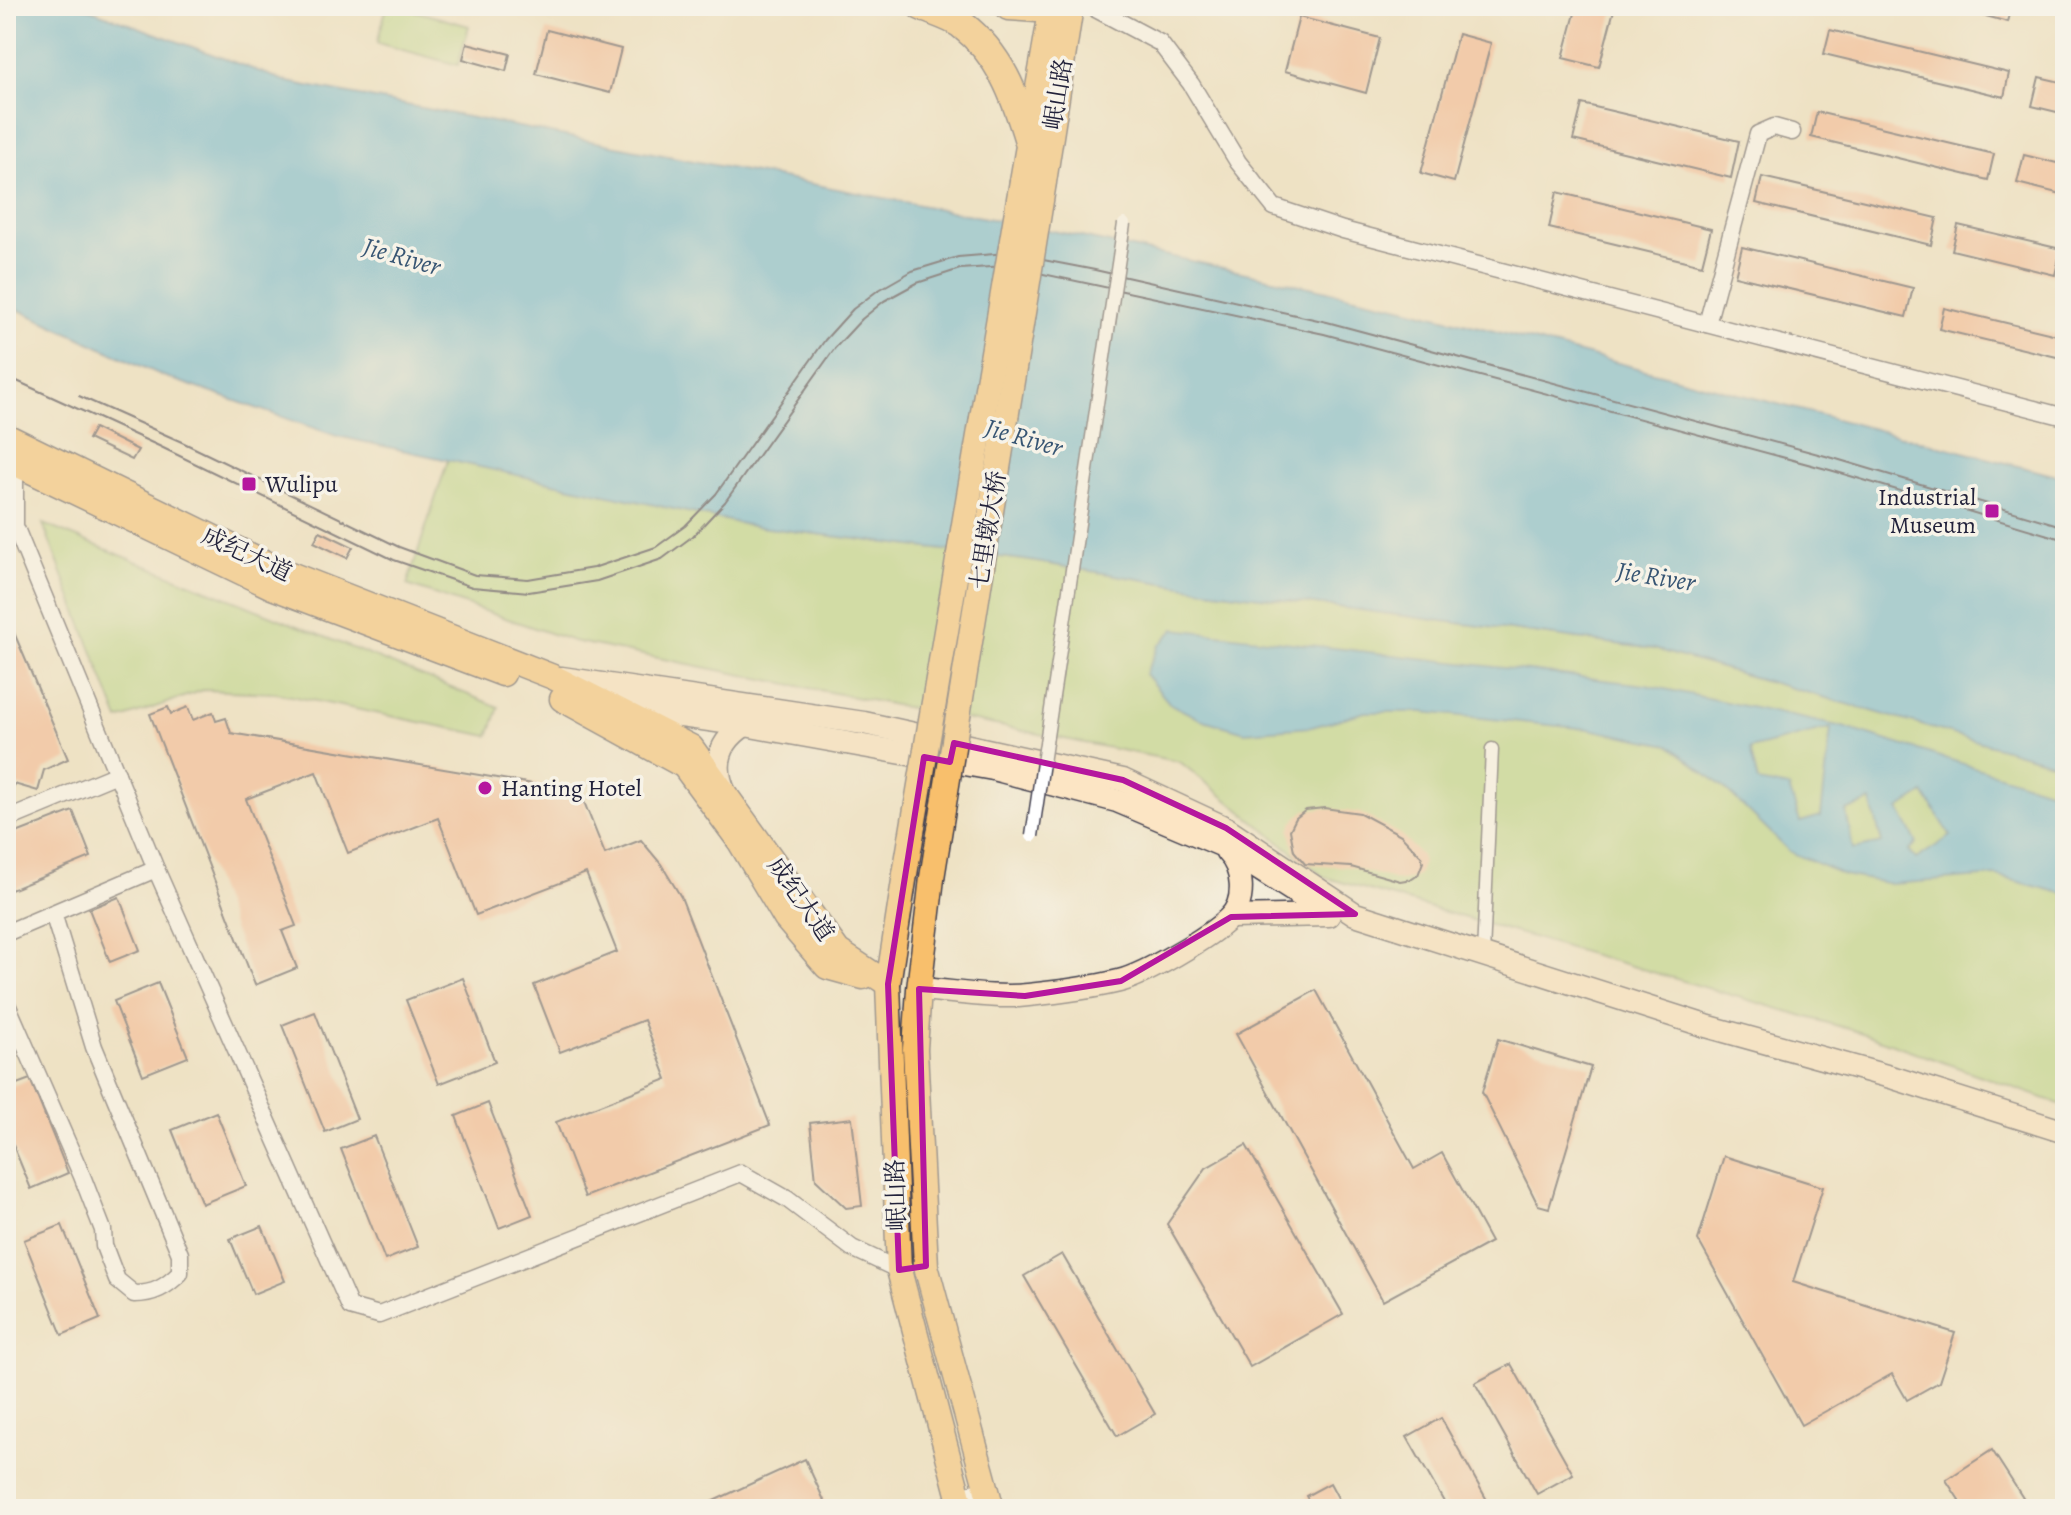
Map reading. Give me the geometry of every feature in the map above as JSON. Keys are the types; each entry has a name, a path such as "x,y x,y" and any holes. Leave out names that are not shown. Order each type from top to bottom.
{"highway":[{"path":"921,6 959,23 990,52 1014,92 1029,141"},
{"path":"1009,6 1058,7"}],"main road":[{"name":"岷山路","path":"1033,182 1029,141 1058,7"},
{"name":"岷山路","path":"1033,182 1058,7"},
{"name":"七里墩大桥","path":"905,874 1033,182"},
{"name":"七里墩大桥","path":"932,878 1033,182"},
{"name":"成纪大道","path":"6,436 280,570 557,688 684,766 740,842 786,919 827,967 888,984"},
{"name":"成纪大道","path":"11,461 272,587 610,705 691,747 838,951 888,984"},
{"path":"557,688 864,723 1123,780 1226,828 1355,914 1706,1026 1894,1078 2065,1132"},
{"path":"610,705 745,725 993,769 1117,801 1221,845 1330,915"},
{"path":"726,794 718,768 720,755 725,742 745,725"},
{"path":"919,989 1025,996 1121,981 1169,958 1231,917 1239,903 1239,871 1221,845"},
{"name":"岷山路","path":"905,874 888,984 899,1270 954,1506"},
{"name":"岷山路","path":"932,878 915,1049 926,1266 988,1499"},
{"path":"1231,917 1355,914"}],"street":[{"path":"1090,6 1160,43 1191,84 1238,162 1274,207 1343,230 2065,417"},
{"path":"1707,324 1758,134 1774,127 1792,132"},
{"path":"1032,836 1124,224"},
{"path":"11,461 15,526 156,869 350,1307 379,1315 741,1173 787,1199 852,1248 899,1270 926,1266"},
{"path":"1483,955 1492,749"},
{"path":"6,820 117,774"},
{"path":"6,933 156,869"},
{"path":"6,1002 82,1176 103,1230 104,1246 117,1280 134,1294 150,1294 170,1283 180,1273 180,1254 94,1047 53,913"},
{"path":"954,1506 988,1499"}],"highlighted area":[{"path":"954,743 1123,780 1226,828 1355,914 1231,917 1121,981 1025,996 919,989 926,1266 899,1270 888,984 924,757 950,762"}],"green space":[{"path":"387,6 469,26 458,65 377,43"},
{"path":"448,460 752,526 1024,560 1200,589 1654,649 2065,766 2065,1106 1859,1032 1324,877 1180,762 573,641 407,585"},
{"path":"43,524 499,707 489,736 276,693 203,690 119,720"}],"water":[{"name":"Jie River","path":"6,6 81,6 288,82 1068,234 1401,307 2065,478 2065,766 1654,649 1200,589 1024,560 752,526 337,436 163,376 6,304"},
{"path":"1175,629 1646,685 1843,727 2065,795 2065,894 1996,876 1891,884 1844,875 1790,852 1723,787 1669,745 1589,729 1422,712 1365,712 1312,727 1245,732 1200,719 1170,704 1145,674 1159,645","holes":["1831,728 1821,816 1800,822 1789,788 1758,782 1750,749","1924,793 1951,836 1916,859 1909,851 1917,843 1899,809","1871,801 1882,843 1853,849 1846,811"]}],"building":[{"path":"1577,6 1615,6 1599,67 1563,58"},
{"path":"1949,6 2012,6 2008,22"},
{"path":"1299,17 1380,38 1366,93 1285,71"},
{"path":"547,30 621,49 610,93 536,74"},
{"path":"1830,30 2009,73 2004,97 1824,54"},
{"path":"1458,34 1491,43 1454,182 1421,173"},
{"path":"467,43 510,54 506,71 463,59"},
{"path":"2039,77 2065,83 2065,114 2032,106"},
{"path":"1582,104 1739,141 1731,178 1573,140"},
{"path":"1817,112 1994,154 1988,180 1811,137"},
{"path":"2024,155 2065,165 2065,195 2017,183"},
{"path":"1762,177 1937,218 1931,245 1756,203"},
{"path":"1557,192 1711,229 1702,265 1549,228"},
{"path":"1958,225 2061,249 2055,275 1952,250"},
{"path":"1742,247 1913,288 1906,317 1735,276"},
{"path":"1944,308 2065,337 2061,358 1939,329"},
{"path":"94,428 138,450 132,460 88,439"},
{"path":"320,531 353,547 347,558 314,542"},
{"path":"6,614 68,759 44,770 38,791 14,784 11,797 6,796"},
{"path":"168,707 171,714 188,707 193,720 213,712 216,721 226,718 231,733 580,792 605,854 641,840 661,864 681,897 770,1125 585,1197 556,1122 667,1079 644,1020 560,1052 534,985 617,952 586,873 476,915 438,818 348,853 316,772 246,799 296,926 282,931 297,968 255,985 150,714"},
{"path":"1324,808 1360,813 1401,835 1421,856 1423,862 1418,875 1400,881 1351,867 1305,864 1294,851 1290,830 1296,818 1306,810"},
{"path":"73,811 91,857 6,892 6,837"},
{"path":"119,897 140,950 110,962 89,909"},
{"path":"463,978 495,1062 439,1084 406,1000"},
{"path":"158,983 188,1057 143,1075 114,1001"},
{"path":"1316,990 1414,1169 1442,1153 1491,1242 1383,1301 1236,1034"},
{"path":"315,1012 357,1119 325,1132 282,1025"},
{"path":"1498,1039 1591,1067 1549,1208 1538,1205 1482,1092"},
{"path":"30,1079 68,1173 31,1189 6,1128 6,1088"},
{"path":"488,1103 532,1215 499,1228 456,1116"},
{"path":"216,1112 246,1186 202,1204 172,1130"},
{"path":"852,1118 862,1206 846,1208 816,1180 810,1123"},
{"path":"374,1136 418,1247 385,1260 341,1149"},
{"path":"1246,1145 1343,1314 1250,1367 1167,1224 1206,1168"},
{"path":"1724,1156 1823,1187 1793,1282 1955,1333 1939,1382 1907,1400 1892,1374 1801,1425 1698,1240"},
{"path":"62,1225 100,1319 62,1335 24,1240"},
{"path":"262,1226 285,1281 253,1294 230,1239"},
{"path":"1062,1254 1155,1414 1117,1436 1024,1276"},
{"path":"1511,1364 1573,1474 1537,1494 1475,1383"},
{"path":"1441,1418 1492,1509 1448,1509 1407,1437"},
{"path":"1992,1450 2030,1509 1965,1509 1946,1480"},
{"path":"805,1459 828,1509 696,1509"},
{"path":"1330,1483 1344,1509 1313,1509 1306,1496"}],"tram line":[{"path":"79,396 399,547 475,575 528,579 593,568 656,547 685,526 716,494 825,340 853,309 912,271 958,257 1007,253 1327,322 1833,458 2065,527"},
{"path":"6,376 394,560 472,587 529,592 597,581 662,559 693,536 725,502 835,348 862,319 884,301 917,283 960,269 1006,266 1324,334 1830,470 2065,540"}],"place":[{"name":"Wulipu","path":"249,484"},
{"name":"Industrial Museum","path":"1992,511"},
{"name":"Hanting Hotel","path":"485,788"}]}
